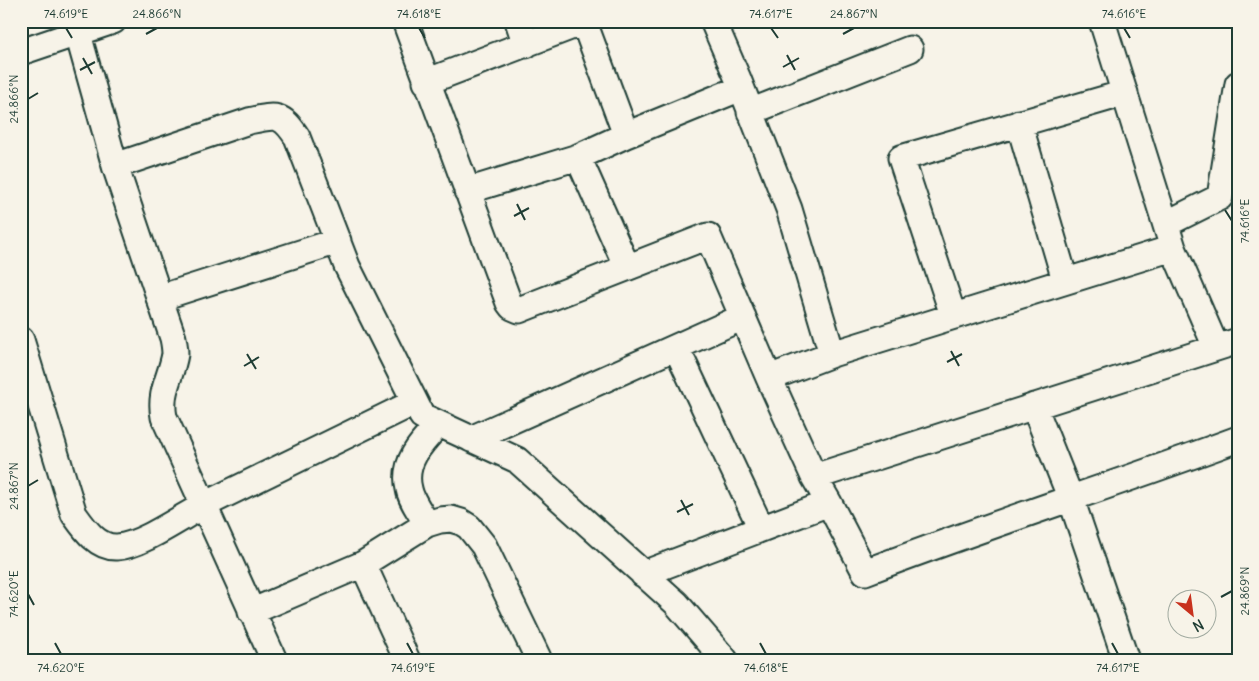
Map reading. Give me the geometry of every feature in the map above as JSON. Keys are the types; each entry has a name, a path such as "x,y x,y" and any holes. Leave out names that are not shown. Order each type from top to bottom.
{"street":[{"path":"21,52 113,21"},
{"path":"405,21 509,303 519,310 708,236 768,378 814,477 866,572 944,542 1238,439"},
{"path":"518,21 526,45"},
{"path":"713,21 789,210 832,354"},
{"path":"814,477 1227,344 1173,248 1102,21"},
{"path":"426,82 585,22 626,135"},
{"path":"78,34 115,166 173,338 175,352 163,394 164,417 274,660"},
{"path":"750,112 910,49"},
{"path":"1166,224 1220,197 1238,84"},
{"path":"467,192 578,157 626,135 741,88"},
{"path":"953,315 901,158 1125,92"},
{"path":"115,166 269,116 279,118 288,123 297,137 347,266 422,416 517,460 676,603 725,660"},
{"path":"1019,123 1065,280"},
{"path":"578,157 627,268"},
{"path":"159,298 338,241"},
{"path":"768,378 832,354 953,315 1173,248"},
{"path":"471,439 743,317"},
{"path":"21,340 74,514 87,533 100,542 115,547 132,545 204,505 416,402"},
{"path":"676,347 761,528"},
{"path":"1034,406 1070,499 1126,660"},
{"path":"427,524 409,490 407,475 411,460 419,446 439,424"},
{"path":"643,574 829,503"},
{"path":"251,612 363,564 427,524 451,519 461,522 468,527 484,546 538,658 534,660"},
{"path":"363,564 408,660"}]}
